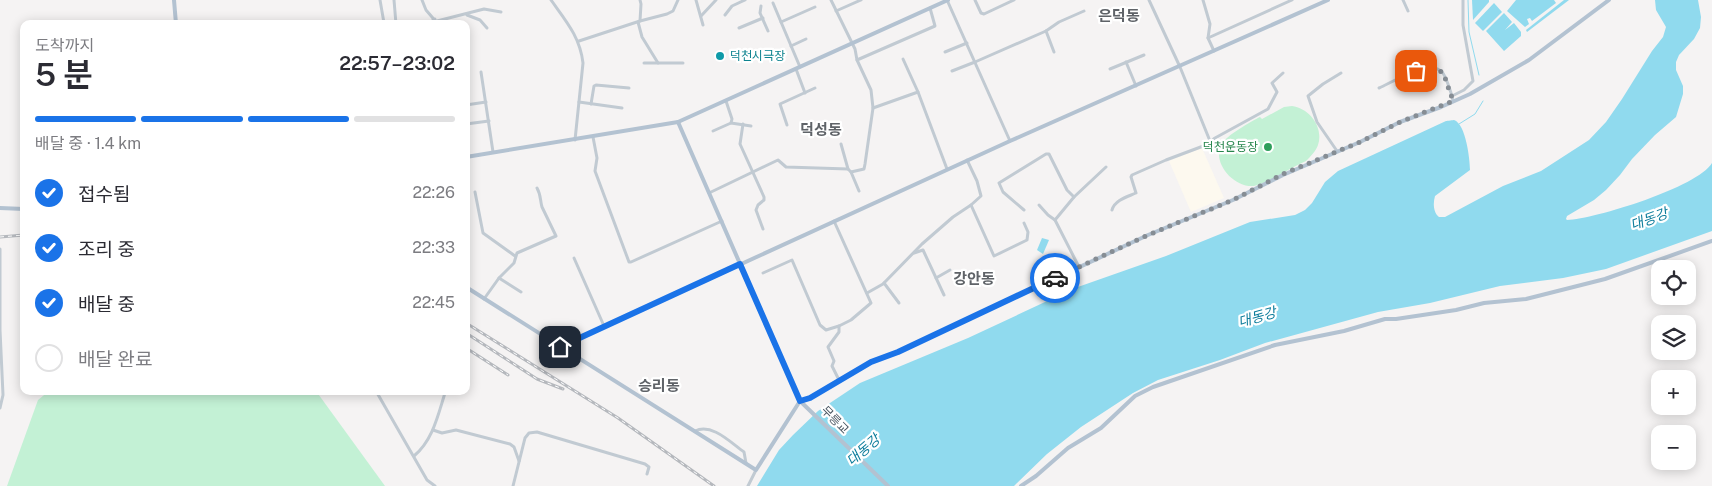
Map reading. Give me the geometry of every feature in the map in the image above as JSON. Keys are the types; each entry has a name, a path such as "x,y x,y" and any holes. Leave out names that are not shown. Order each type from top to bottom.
{"main road":[{"path":"174,0 176,20"},
{"path":"470,156 678,122 948,0"},
{"path":"560,347 1010,140 1328,0"},
{"path":"470,290 756,470 800,401 810,398 871,362 898,352 1148,235 1233,200 1283,174 1470,94 1529,60 1608,0"},
{"path":"678,122 800,401"},
{"path":"0,208 20,209"},
{"path":"1021,486 1068,448 1101,428 1135,396 1153,387 1275,345 1344,332 1385,319 1456,310 1484,303 1514,302 1569,289 1611,277 1712,241"},
{"name":"무릉교","path":"800,401 888,486"}],"street":[{"path":"380,0 383,20"},
{"path":"394,0 396,20"},
{"path":"422,0 426,10 436,20"},
{"path":"551,0 579,41 583,63 575,140"},
{"path":"640,0 639,22 642,37 658,63"},
{"path":"579,41 667,14 673,11 678,0"},
{"path":"696,0 703,25"},
{"path":"701,16 716,0"},
{"path":"725,16 732,6 745,0"},
{"path":"831,0 871,90 873,108 864,168 851,172"},
{"path":"836,11 862,0"},
{"path":"948,0 1010,140"},
{"path":"975,0 981,13 984,14 1014,0"},
{"path":"1149,0 1180,66 1210,141"},
{"path":"1203,0 1210,24 1208,38 1214,51"},
{"path":"1208,38 1292,0"},
{"path":"1403,0 1408,11"},
{"path":"1452,96 1464,90 1473,82 1463,26 1463,0"},
{"path":"773,3 791,46 805,93"},
{"path":"761,6 760,13 768,31"},
{"path":"781,22 815,7"},
{"path":"857,60 935,26 930,8"},
{"path":"440,20 484,9 500,12"},
{"path":"952,71 1046,31 1059,22 1084,11"},
{"path":"467,14 480,20 487,28"},
{"path":"739,28 763,18"},
{"path":"1046,31 1054,52"},
{"path":"791,46 806,40"},
{"path":"945,52 967,43"},
{"path":"1110,69 1144,55"},
{"path":"903,59 918,92 947,169"},
{"path":"1126,62 1136,86"},
{"path":"644,63 683,63"},
{"path":"1379,88 1421,69 1432,67 1441,71 1444,75 1453,101"},
{"path":"481,72 493,152"},
{"path":"1112,210 1117,202 1136,193 1132,176 1166,160 1206,145 1268,109 1277,92 1272,83 1283,73"},
{"path":"1337,151 1317,122 1308,96 1341,73"},
{"path":"591,104 594,86 596,85 629,88"},
{"path":"787,125 780,104 815,88"},
{"path":"873,108 918,92"},
{"path":"726,101 732,119 730,123"},
{"path":"470,104 486,102"},
{"path":"579,102 622,108"},
{"path":"470,123 489,121"},
{"path":"713,130 730,123 751,126"},
{"path":"743,124 740,144 764,197 764,200 758,205 756,210 763,229"},
{"path":"593,137 597,158 595,171 629,262 722,221"},
{"path":"841,144 848,169 859,191"},
{"path":"1024,210 1003,192 999,182 1046,154 1049,154 1067,190 1074,197"},
{"path":"709,193 778,160 786,167 848,169"},
{"path":"867,293 884,283 911,255 953,217 981,196 967,160"},
{"path":"1055,220 1074,197 1106,167"},
{"path":"484,299 499,278 514,264 517,253 556,236 540,202 541,195 537,188"},
{"path":"475,192 483,233 515,256"},
{"path":"1039,204 1055,220 1079,267"},
{"path":"971,205 994,256 1027,240 1028,232 1024,223"},
{"path":"762,273 792,260 820,326 826,330 852,320 871,302 834,221"},
{"path":"0,249 0,330 3,395 0,408"},
{"path":"911,255 923,250 944,295"},
{"path":"574,258 604,326"},
{"path":"936,278 950,270"},
{"path":"499,278 521,292"},
{"path":"884,283 899,303"},
{"path":"839,326 839,332 828,347 834,361 832,366 839,380"},
{"path":"378,395 427,480 435,486"},
{"path":"414,456 421,450 433,430 444,395"},
{"path":"694,431 705,428 725,437 744,452 746,464"},
{"path":"433,430 442,432 456,430 510,444 514,447 519,461"},
{"path":"513,486 526,436 529,433 537,432 645,464 649,467 647,474"},
{"path":"748,486 756,470"}],"shaded area":[{"path":"1202,148 1224,198 1191,212 1169,161"}],"green space":[{"name":"덕천운동장","path":"1292,106 1304,110 1317,125 1319,138 1313,154 1306,161 1259,185 1246,186 1232,179 1222,166 1220,159 1219,152 1223,141 1260,117 1262,119 1284,107"},
{"path":"44,395 319,395 385,486 7,486 38,400"}],"water":[{"path":"1472,0 1489,0 1473,20"},
{"path":"1516,0 1554,0 1556,3 1532,21 1530,18 1527,19 1529,24 1525,27 1507,11"},
{"path":"1564,0 1569,0 1527,32 1526,30"},
{"name":"대동강","path":"1655,0 1698,0 1701,17 1700,28 1694,39 1679,55 1676,62 1676,70 1683,86 1683,94 1676,117 1655,135 1606,190 1594,200 1567,216 1566,219 1600,214 1645,200 1687,182 1703,172 1712,163 1712,231 1606,269 1563,278 1500,286 1430,303 1378,312 1265,343 1158,380 1133,393 1081,427 1047,454 1014,486 757,486 779,450 793,435 818,411 860,383 968,338 1075,288 1166,256 1250,222 1295,215 1305,210 1312,203 1325,182 1338,171 1446,121 1454,120 1462,128 1470,170 1435,196 1434,207 1439,217 1445,217 1503,186 1541,171 1589,140 1606,122 1622,99 1663,37 1666,27 1656,10"},
{"path":"1494,3 1502,12 1483,31 1475,23"},
{"path":"1504,13 1512,22 1505,30 1514,23 1521,32 1521,36 1504,51 1486,31"},
{"path":"1042,238 1049,240 1043,254 1037,250"}],"waterway":[{"path":"1468,0 1469,32 1479,75"},
{"path":"1459,124 1475,114 1483,101"}],"railway":[{"path":"0,237 20,235"},
{"path":"470,326 618,418 714,486"},
{"path":"470,336 537,379 563,389"},
{"path":"470,351 508,375"}],"way so far":[{"path":"1055,278 1148,235 1233,200 1283,174 1360,142 1400,122 1453,101 1441,71 1436,68 1427,67 1416,71"}],"place":[{"name":"덕천시극장","path":"720,56"},
{"name":"덕천운동장","path":"1268,147"}],"district":[{"name":"은덕동","path":"1119,16"},
{"name":"덕성동","path":"821,130"},
{"name":"강안동","path":"974,279"},
{"name":"승리동","path":"659,386"}],"route":[{"path":"560,347 740,264 800,401 810,398 871,362 898,352 1055,278"}]}
